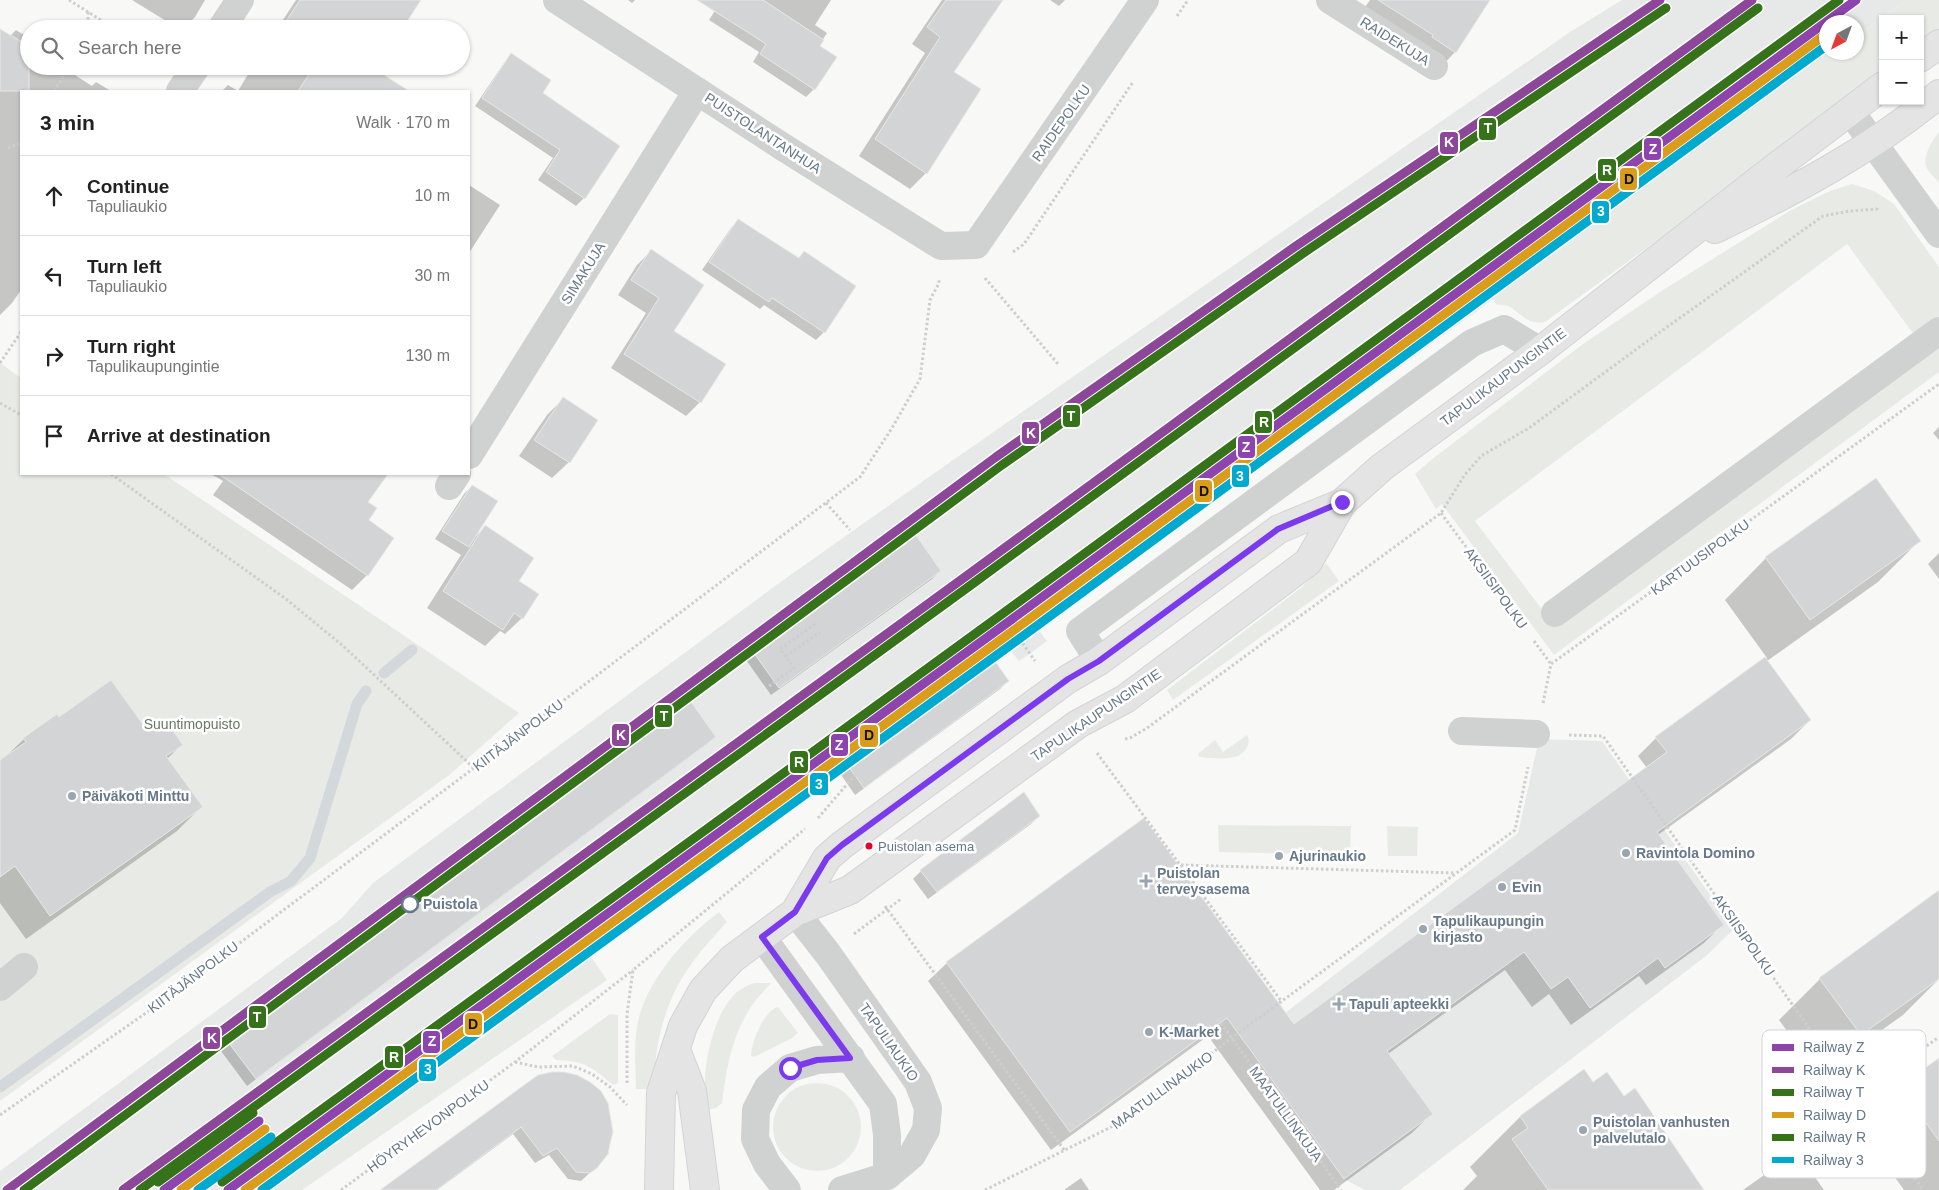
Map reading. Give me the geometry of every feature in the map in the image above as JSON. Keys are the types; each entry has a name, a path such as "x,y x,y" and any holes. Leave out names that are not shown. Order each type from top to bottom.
{"main road":[{"path":"1924,55 1939,44"},
{"name":"TAPULIKAUPUNGINTIE","path":"795,912 827,858 842,845 1068,679 1099,661 1278,529 1342,502 1382,467 1540,351 1879,89"},
{"name":"TAPULIKAUPUNGINTIE","path":"1666,253 1784,196 1831,169 1873,143 1939,94"},
{"name":"TAPULIKAUPUNGINTIE","path":"658,1190 661,1093 683,1026 703,990 732,959 795,912 850,890 1078,724 1125,699 1300,568 1308,562 1342,502"},
{"path":"676,1050 692,1091 705,1190"}],"street":[{"path":"227,20 240,0"},
{"name":"PUISTOLANTANHUA","path":"557,0 941,246 976,245"},
{"name":"RAIDEPOLKU","path":"976,245 1145,0"},
{"name":"RAIDEKUJA","path":"1330,0 1434,66"},
{"path":"181,90 191,75"},
{"name":"SIMAKUJA","path":"470,453 697,91"},
{"path":"1850,111 1939,234"},
{"path":"1099,661 1080,631 1472,342 1504,329 1540,351"},
{"path":"1555,613 1939,331"},
{"path":"1462,731 1536,734"},
{"name":"TAPULIAUKIO","path":"795,912 828,954 918,1082 928,1108 926,1130 912,1154 887,1176 842,1190"},
{"path":"762,937 883,1104 888,1135 887,1176"},
{"path":"0,987 24,968"},
{"path":"787,1190 767,1164 756,1139 756,1110 768,1087 790,1068 817,1060 850,1058"}],"path":[{"path":"69,0 101,20"},
{"path":"88,12 88,20"},
{"path":"55,90 64,75"},
{"path":"8,148 20,144"},
{"path":"1147,728 1441,513 1464,476 1481,456 1529,428 1652,337 1823,216 1850,211 1877,210 1878,196 1899,178"},
{"path":"982,276 1058,364"},
{"name":"KIITÄJÄNPOLKU","path":"0,1115 143,1015 860,477 892,428 920,379 930,300 939,283"},
{"path":"0,363 20,333"},
{"name":"KARTUUSIPOLKU","path":"1551,664 1939,384"},
{"path":"0,404 20,414"},
{"path":"112,475 286,599 342,645 474,768"},
{"path":"826,503 850,530"},
{"name":"AKSIISIPOLKU","path":"1441,513 1522,624"},
{"path":"769,686 794,668 780,649 815,624"},
{"path":"1017,630 1017,635 1031,653"},
{"path":"786,656 820,632"},
{"name":"AKSIISIPOLKU","path":"1534,640 1551,664"},
{"path":"1232,1038 1515,830 1551,664"},
{"name":"AKSIISIPOLKU","path":"1536,734 1604,736 1811,1030"},
{"path":"1096,751 1282,1002"},
{"path":"818,819 855,775"},
{"path":"1180,865 1456,873"},
{"path":"887,909 1064,1152"},
{"name":"HÖYRYHEVONPOLKU","path":"341,1190 515,1062 633,970"},
{"name":"MAATULLINKUJA","path":"1220,1023 1341,1190"},
{"path":"1926,1046 1939,1037"},
{"name":"MAATULLINAUKIO","path":"985,1190 1121,1122 1232,1038"},
{"path":"515,1062 538,1067 573,1066 598,1078 610,1087 627,1105"},
{"name":"AKSIISIPOLKU","path":"1915,1178 1923,1190"}],"shaded area":[{"path":"1622,0 1906,0 1886,15 1879,15 1879,20 1864,31 1864,15 1819,15 1819,60 1823,60 1038,629 1047,641 1031,653 1019,661 1007,646 258,1190 0,1190 0,1171 342,918 373,883 775,586 943,467 1570,32"},
{"path":"1539,739 1602,741 1734,929 1706,956 1400,1190 1365,1190 1344,1179 1245,1044 1518,833"}],"green space":[{"path":"1906,0 1939,0 1939,34 1924,45 1924,15 1886,15"},
{"path":"1879,20 1879,79 1545,322 1537,323 1530,321 1510,307 1497,305 1493,299 1823,60 1864,60 1864,31"},
{"path":"1939,132 1939,183 1928,170 1925,162 1929,148"},
{"path":"1852,184 1874,191 1894,204 1939,267 1939,317 1915,336 1847,244 1475,521 1553,624 1939,342 1939,372 1554,655 1442,504 1436,509 1415,474 1583,344 1663,290 1791,210 1830,191"},
{"name":"Suuntimopuisto","path":"0,363 20,377 20,475 165,475 519,713 448,776 0,1101"},
{"path":"1326,563 1339,581 1173,700 1167,690 1302,587"},
{"path":"1247,735 1248,745 1239,756 1232,758 1205,758 1198,756 1215,740 1223,752"},
{"path":"1218,825 1351,826 1350,855 1219,852"},
{"path":"1387,826 1418,827 1417,856 1388,856"},
{"path":"719,912 727,922 692,963 675,991 668,1007 656,1056 655,1089 636,1089 636,1034 639,1016 646,999 655,982 678,950"},
{"path":"587,951 607,980 302,1190 258,1190"},
{"path":"754,983 771,983 751,1006 738,1032 728,1067 722,1103 716,1108 708,1110 705,1085 707,1060 713,1034 723,1010 730,1000 739,991"},
{"path":"778,1007 798,1033 792,1038 754,1057 751,1056 753,1043 763,1020 773,1009"},
{"path":"610,1014 618,1015 618,1083 613,1085 588,1066 556,1060 552,1056"},
{"path":"817,1083 834,1086 842,1090 854,1102 858,1110 861,1127 858,1144 854,1152 842,1164 834,1168 817,1171 800,1168 792,1164 780,1152 776,1144 773,1127 776,1110 780,1102 792,1090 800,1086"}],"building":[{"path":"300,0 421,0 408,20 287,20"},
{"path":"697,0 763,0 824,40 820,46 837,57 815,90 760,54 766,44"},
{"path":"946,0 1003,0 954,72 981,89 927,174 875,139 940,37 927,27"},
{"path":"1378,0 1490,0 1456,53 1432,37 1433,35"},
{"path":"0,29 20,41 20,75 29,75 29,90 0,91"},
{"path":"511,53 551,80 543,93 620,146 585,199 546,172 560,150 482,98"},
{"path":"309,75 384,75 407,90 299,90"},
{"path":"738,219 799,258 804,251 856,286 825,333 772,298 769,302 709,262"},
{"path":"651,249 704,285 674,331 726,364 701,403 624,354 659,298 631,280"},
{"path":"563,397 598,420 570,463 534,440"},
{"path":"220,475 387,475 368,502 377,508 369,520 394,538 368,576"},
{"path":"1876,478 1921,541 1810,620 1765,557"},
{"path":"472,485 498,501 469,547 442,531"},
{"path":"485,525 534,558 519,581 539,594 523,619 514,613 503,630 443,591"},
{"path":"913,531 941,571 779,688 751,649"},
{"path":"992,657 1009,681 864,788 846,763"},
{"path":"1765,657 1811,720 1657,832 1724,925 1665,968 1658,958 1590,1008 1568,977 1551,989 1524,952 1387,1051 1433,1114 1344,1179 1227,1018 1070,1132 946,962 1144,818 1294,1024 1667,752 1655,737"},
{"path":"111,680 147,730 164,718 183,745 166,756 203,807 50,916 15,866 0,877 0,760 26,742 23,738 57,714 59,717"},
{"path":"689,699 716,737 256,1079 228,1042"},
{"path":"1024,792 1040,816 937,892 920,870"},
{"path":"1939,890 1939,979 1868,1030 1857,1030 1819,978"},
{"path":"1939,1058 1939,1141 1926,1123 1926,1067"},
{"name":"Puistolan vanhusten palvelutalo","path":"1584,1069 1593,1082 1607,1072 1624,1096 1635,1088 1704,1190 1548,1190 1512,1139 1528,1128 1520,1116"},
{"path":"552,1072 577,1075 590,1082 601,1091 608,1103 613,1132 608,1154 597,1168 590,1173 576,1172 557,1148 543,1156 521,1127 436,1190 380,1190 538,1075"}],"waterway":[{"path":"384,673 412,650"},
{"path":"0,1087 270,892 291,881 310,858 357,704 366,691"}],"rail line":[{"name":"K","path":"7,1190 996,457 1296,246 1660,0"},
{"name":"K","path":"123,1190 965,577 1752,0"},
{"name":"R","path":"222,1182 994,620 1839,0"},
{"name":"Z","path":"228,1190 1000,628 1856,0"},
{"name":"T","path":"24,1190 1002,465 1302,254 1666,8"},
{"name":"T","path":"140,1190 971,585 1758,8"},
{"name":"D","path":"245,1190 1006,636 1819,39"},
{"name":"3","path":"262,1190 1012,644 1819,51"},
{"name":"R","path":"158,1182 253,1113"},
{"name":"Z","path":"164,1190 259,1121"},
{"name":"D","path":"181,1190 265,1129"},
{"name":"3","path":"198,1190 271,1137"}],"place":[{"name":"Päiväkoti Minttu","path":"72,796"},
{"name":"Puistolan asema","path":"869,846"},
{"name":"Ravintola Domino","path":"1626,853"},
{"name":"Ajurinaukio","path":"1279,856"},
{"name":"Puistolan terveysasema","path":"1146,881"},
{"name":"Evin","path":"1502,887"},
{"name":"Puistola","path":"410,904"},
{"name":"Tapulikaupungin kirjasto","path":"1423,929"},
{"name":"Tapuli apteekki","path":"1339,1004"},
{"name":"K-Market","path":"1149,1032"},
{"name":"Puistolan vanhusten palvelutalo","path":"1583,1130"}],"route":[{"path":"790,1068 817,1060 850,1058 762,937 795,912 827,858 1068,679 1099,661 1278,529 1342,502"}]}
